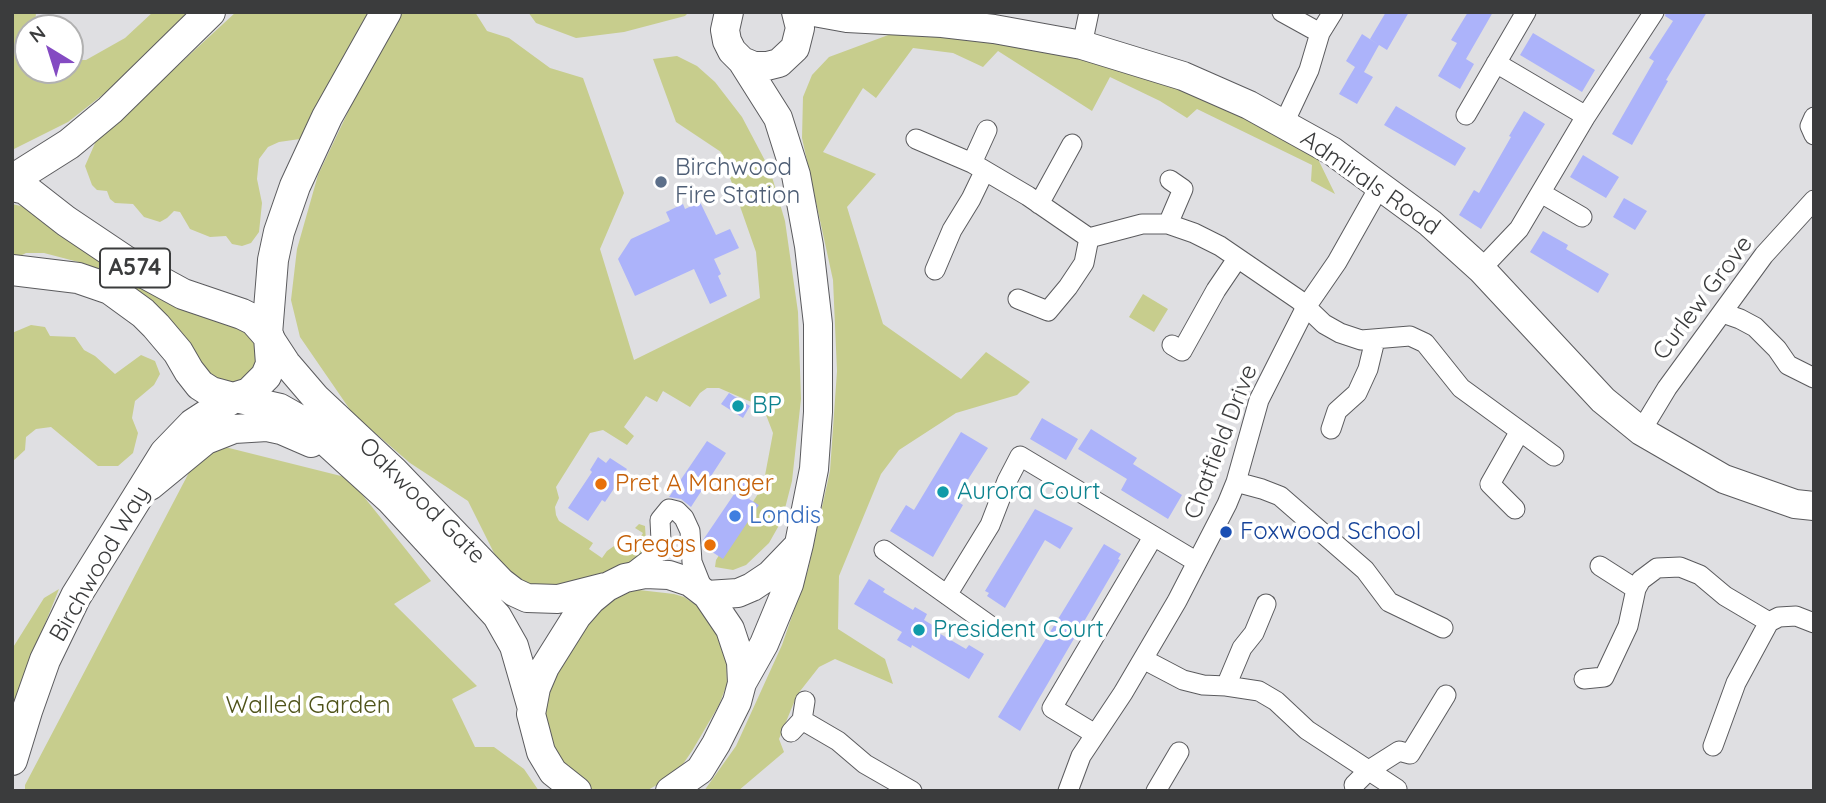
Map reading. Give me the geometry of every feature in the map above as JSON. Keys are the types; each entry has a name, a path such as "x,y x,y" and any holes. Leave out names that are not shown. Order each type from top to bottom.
{"main road":[{"path":"12,180 69,144 110,110 210,12"},
{"path":"268,335 273,260 279,232 295,186 327,117 386,12"},
{"name":"A574","path":"12,186 25,189 66,221 139,270 183,294 254,320 268,335"},
{"name":"A574","path":"12,270 78,278 110,289 156,326 200,385 211,392 234,398"},
{"name":"Birchwood Way","path":"12,760 46,660 76,596 165,453 193,424 234,398 249,393 266,376 271,364 268,335"}],"street":[{"path":"729,12 725,30 727,41 732,51 743,61 778,118 796,175 810,246 818,324 818,412 814,469 799,544 789,584 764,643 741,682"},
{"path":"778,118 800,28 796,12"},
{"name":"Admirals Road","path":"814,12 847,18 981,28 1082,45 1183,76 1226,93 1332,151 1381,184 1430,223 1481,269 1603,400 1641,431 1724,479 1795,503 1814,506"},
{"path":"1082,45 1089,12"},
{"path":"1282,12 1320,33"},
{"path":"1284,123 1309,70 1320,33 1333,12"},
{"path":"1466,115 1526,12"},
{"path":"1481,269 1511,239 1586,116 1654,12"},
{"path":"743,61 754,66 779,63 847,18"},
{"path":"1496,63 1586,116"},
{"path":"1814,117 1810,126 1814,135"},
{"path":"933,260 971,199 987,130"},
{"path":"916,139 978,168 1089,238 1142,224 1168,224 1220,246 1306,307 1324,324 1340,333 1362,340 1410,336 1425,342 1461,388 1554,456"},
{"path":"1039,204 1072,144"},
{"path":"1168,224 1183,189 1170,180"},
{"name":"Chatfield Drive","path":"1068,791 1081,756 1123,693 1197,562 1236,482 1259,400 1306,307 1337,262 1381,184"},
{"path":"1541,193 1582,217"},
{"name":"Curlew Grove","path":"1641,431 1667,388 1764,255 1814,200"},
{"path":"1018,299 1048,311 1068,288 1084,263 1089,238"},
{"path":"1172,345 1182,351 1216,290 1237,259"},
{"path":"1723,313 1755,327 1777,349 1788,365 1814,378"},
{"name":"Oakwood Gate","path":"268,335 286,363 316,398 394,471 501,582 514,592 527,598 558,599 645,574 669,575 690,582 706,594"},
{"path":"1331,429 1337,411 1357,393 1368,369 1375,340"},
{"name":"Oakwood Gate","path":"234,398 280,408 303,421 401,511 496,615 514,646 541,752 553,772 574,790"},
{"path":"139,496 206,440 250,426 281,430 354,466"},
{"path":"1515,509 1490,484 1520,432"},
{"path":"947,595 990,525 1020,456 1197,562"},
{"path":"1236,482 1280,496 1365,570 1385,608 1443,628"},
{"path":"531,705 545,667 577,616 616,582 655,555 661,541 660,520 669,509 677,511 690,531 692,562 706,594 730,629 741,662 741,682 737,702 716,744 693,780 670,791"},
{"path":"1095,733 1052,708 1153,537"},
{"path":"706,594 729,594 752,587 771,575 799,544"},
{"path":"884,550 992,627"},
{"path":"1600,566 1636,589"},
{"path":"1584,678 1604,677 1628,626 1636,589 1641,580 1657,568 1680,566 1700,575 1724,596 1769,621"},
{"path":"1226,686 1242,648 1254,634 1266,604"},
{"path":"1713,746 1736,683 1769,621 1779,617 1796,616 1814,623"},
{"path":"1143,659 1183,680 1259,691 1276,701 1307,730 1397,789"},
{"path":"1354,785 1369,770 1399,751 1410,754 1447,695"},
{"path":"800,717 838,741 865,764 912,791"},
{"path":"1156,791 1179,752"}],"green space":[{"path":"12,12 36,12 14,14 14,84 84,84 84,60 125,38 153,12 195,12 117,88 105,93 68,122 12,150"},
{"path":"236,12 374,12 300,139 279,142 268,147 259,159 257,179 262,203 259,232 251,243 242,246 232,244 226,236 210,237 190,229 180,212 174,211 160,222 144,217 133,204 115,203 107,191 97,190 92,185 85,166 96,141"},
{"path":"402,12 475,12 487,31 509,38 550,68 583,78 624,193 600,249 634,360 760,298 756,252 721,152 676,122 653,59 677,56 697,66 715,82 742,117 770,170 785,221 798,312 801,399 792,481 782,520 769,543 746,565 733,570 715,567 716,560 763,486 773,433 763,407 719,388 707,388 690,407 663,391 657,402 646,396 624,427 634,436 627,445 603,430 590,433 556,487 559,498 555,507 556,515 559,521 593,543 589,549 602,558 621,541 633,549 643,533 635,528 639,524 645,526 646,542 650,544 648,551 640,558 571,587 544,590 525,584 499,563 468,501 410,463 353,414 300,337 291,300 297,249 318,175 358,91"},
{"path":"528,12 689,12 685,16 624,32 576,38 536,23"},
{"path":"932,33 1004,42 1107,63 1176,87 1242,116 1317,157 1335,194 1311,181 1312,165 1197,109 1187,118 1160,101 1110,77 1092,111 998,51 983,67 953,53 913,48 876,98 863,88 823,152 876,174 847,207 883,324 961,379 986,352 1030,382 1017,395 956,413 899,450 881,474 839,576 838,629 885,659 893,684 835,659 819,667 797,695 779,739 784,752 738,791 704,791 736,746 782,645 808,570 830,471 837,371 833,280 802,138 803,97 812,75 829,57 891,34"},
{"path":"12,204 25,207 239,324 255,339 257,359 252,372 236,382 218,383 101,272 86,264 44,253 26,253 12,260"},
{"path":"1143,294 1168,309 1154,332 1129,317"},
{"path":"31,325 45,327 50,336 75,337 84,350 115,374 141,355 155,361 160,374 154,385 135,401 132,418 138,433 133,453 118,466 98,466 51,427 36,429 26,437 25,450 12,462 12,333"},
{"name":"Walled Garden","path":"205,442 349,478 431,581 394,604 477,686 452,699 475,747 494,747 524,769 539,791 25,791 25,785"},
{"path":"59,589 12,706 12,649 44,598"},
{"path":"639,590 684,597 702,609 726,648 727,684 719,705 692,751 683,764 664,781 646,791 595,791 585,787 558,764 542,709 544,697 574,639 604,605 625,593"}],"building":[{"path":"1386,12 1409,12 1387,50 1370,39"},
{"path":"1468,12 1493,12 1466,59 1474,64 1460,89 1438,76 1457,43 1451,40"},
{"path":"1666,12 1707,12 1666,80 1668,81 1632,145 1612,134 1654,61 1649,58 1673,21 1665,16"},
{"path":"1533,33 1595,70 1582,92 1520,55"},
{"path":"1362,34 1379,45 1364,72 1373,77 1357,104 1339,94 1355,67 1346,61"},
{"path":"1396,106 1466,148 1455,166 1384,125"},
{"path":"1524,111 1545,124 1481,229 1459,215 1474,190 1479,193"},
{"path":"1583,155 1619,177 1606,198 1570,177"},
{"path":"1624,198 1647,211 1635,230 1613,217"},
{"path":"700,202 716,235 730,229 739,248 714,259 727,296 710,304 694,269 635,296 618,259 631,239 670,221 666,212 683,204 685,209"},
{"path":"1543,231 1568,245 1566,249 1609,274 1598,293 1530,252"},
{"name":"BP","path":"729,393 750,406 743,418 721,404"},
{"path":"1042,418 1078,439 1066,460 1030,439"},
{"path":"1091,429 1137,458 1133,464 1182,495 1168,519 1121,490 1127,479 1078,449"},
{"name":"Aurora Court","path":"961,432 988,448 955,500 963,505 933,557 890,531 906,505 914,510"},
{"path":"707,441 726,453 691,507 681,499 669,497"},
{"name":"Pret A Manger","path":"598,457 606,463 610,458 627,469 605,502 602,500 588,521 568,508 592,472 590,470"},
{"name":"Londis","path":"743,481 755,490 749,499 759,505 723,559 703,546 703,540"},
{"path":"1035,509 1073,528 1060,549 1045,540 1005,608 987,596 989,593 985,591"},
{"path":"1104,544 1121,554 1118,559 1120,560 1020,731 998,717"},
{"name":"President Court","path":"869,579 885,589 883,592 913,610 915,607 927,614 924,620 939,629 937,632 966,649 969,645 984,654 969,679 912,645 911,648 897,640 902,632 854,604"}],"place":[{"name":"Birchwood Fire Station","path":"661,182"},
{"name":"BP","path":"738,406"},
{"name":"Pret A Manger","path":"601,484"},
{"name":"Aurora Court","path":"943,492"},
{"name":"Londis","path":"735,516"},
{"name":"Foxwood School","path":"1226,532"},
{"name":"Greggs","path":"710,545"},
{"name":"President Court","path":"919,630"}]}
